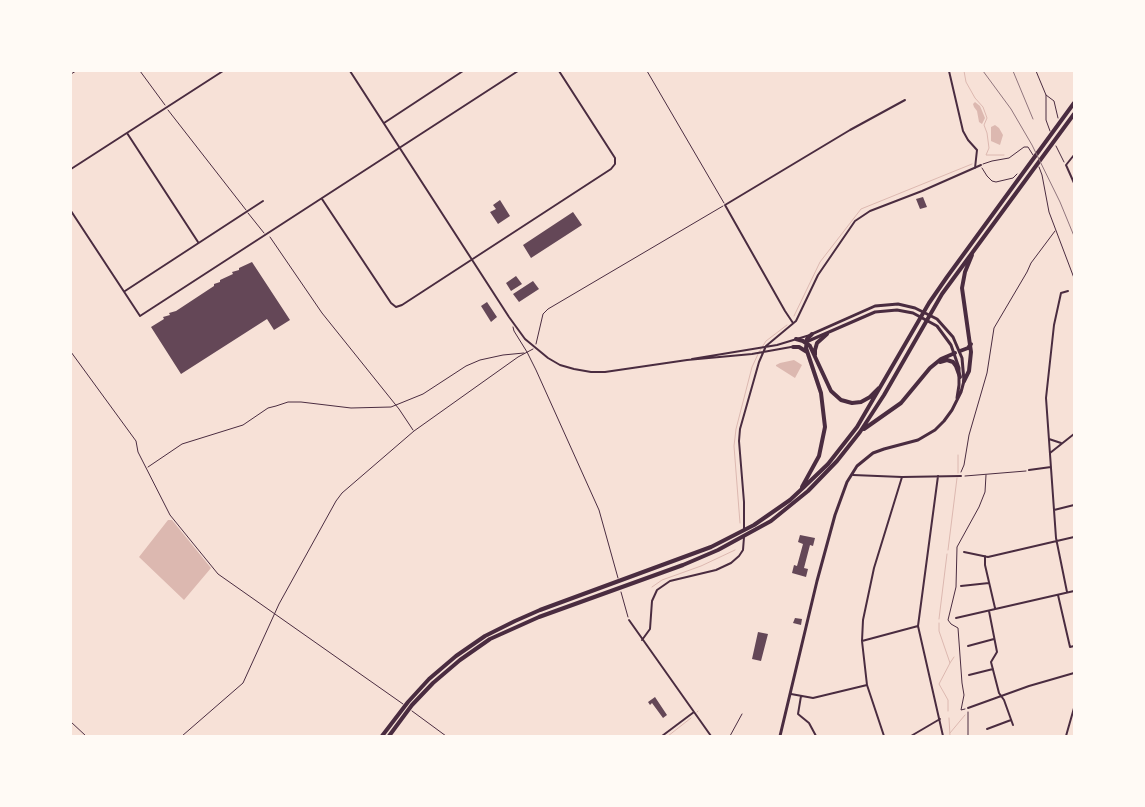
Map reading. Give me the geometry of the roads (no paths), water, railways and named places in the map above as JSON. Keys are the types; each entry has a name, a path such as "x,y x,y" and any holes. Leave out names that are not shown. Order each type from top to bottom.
{"highway":[{"path":"382,736 405,705 442,667 466,648 495,630 540,610 694,555 736,536 798,493 828,464 867,412 916,325 947,277 1028,167 1056,124 1074,103"},
{"path":"389,736 412,705 433,683 460,660 490,640 511,628 563,607 689,562 733,543 780,514 808,491 834,465 860,432 884,395 934,306 1074,114"},
{"path":"964,381 970,367 971,344 963,298 963,283 967,267 979,243"},
{"path":"798,493 818,461 825,427 821,392 807,352 806,342 812,334"},
{"path":"816,360 816,345 827,334"},
{"path":"796,339 806,342 810,346 831,391 835,396 844,401 855,403 864,401 884,383"},
{"path":"960,351 968,348 971,344"},
{"path":"793,346 807,352"},
{"path":"860,432 901,403 933,365 955,353"},
{"path":"933,365 945,360 951,361 956,365 960,377"}],"main road":[{"path":"780,736 817,580 846,482 864,460 878,451 912,442 931,433 944,421 956,403 962,392 964,381 964,364 960,351 950,333 937,319 921,310 904,305 886,304 869,308 812,334"},
{"path":"806,342 870,314 886,310 902,310 919,315 936,326 946,337 955,353 960,377 956,403"},
{"path":"955,353 960,351"}],"street":[{"path":"71,169 222,71"},
{"path":"350,71 509,317 534,348 560,365 591,372 612,371 756,348 812,334"},
{"path":"384,123 463,71"},
{"path":"71,211 140,316 518,71"},
{"path":"322,198 387,298 396,307 402,305 611,169 615,164 615,158 558,71"},
{"path":"949,71 963,131 977,150 975,168"},
{"path":"794,323 785,311 725,205 857,126 905,100"},
{"path":"127,133 199,242"},
{"path":"1074,155 1066,165 1074,183"},
{"path":"642,640 650,630 654,595 660,586 724,567 739,556 743,550 744,502 740,429 759,362 766,346 794,323 818,275 855,221 870,211 922,191 980,165"},
{"path":"124,291 263,201"},
{"path":"1067,592 1056,541 1046,398 1052,340 1061,293 1068,291"},
{"path":"687,360 773,351 806,342"},
{"path":"1050,453 1074,434"},
{"path":"1049,439 1062,443"},
{"path":"1029,470 1051,468"},
{"path":"851,474 902,477 962,476"},
{"path":"938,476 918,626 943,736"},
{"path":"884,736 868,685 862,642 865,602 902,477"},
{"path":"1054,510 1074,505"},
{"path":"964,552 985,556 1074,538"},
{"path":"985,556 995,608"},
{"path":"961,586 989,583"},
{"path":"956,618 1074,591"},
{"path":"1058,595 1070,647 1074,646"},
{"path":"989,611 997,652 991,662 999,693 1002,696 1013,725"},
{"path":"629,620 712,736"},
{"path":"862,642 918,626"},
{"path":"968,646 995,639"},
{"path":"970,675 993,669"},
{"path":"968,708 1029,686 1074,673"},
{"path":"791,694 813,698 868,685"},
{"path":"802,696 798,714 809,723 816,736"},
{"path":"1066,736 1074,708"},
{"path":"662,736 694,712"},
{"path":"911,736 940,719"},
{"path":"987,729 1011,720"}],"lane":[{"path":"730,736 742,714"}],"waterway":[{"path":"964,71 966,82 975,98 983,107 987,118 984,125 989,148 986,155 1004,155"},
{"path":"794,316 820,262 861,209 972,164"},
{"path":"740,523 734,446 736,429 752,367 759,352 766,341 787,325"},
{"path":"958,455 958,473"},
{"path":"948,550 957,478"},
{"path":"652,587 662,580 701,566 735,550"},
{"path":"939,619 947,554"},
{"path":"939,623 939,631 950,663 939,684 948,700 948,711"},
{"path":"950,663 954,657"},
{"path":"950,733 965,715"},
{"path":"668,736 691,718"},
{"path":"949,718 950,736"}],"railway":[{"path":"983,71 1011,109 1032,145 1060,202 1074,236"},
{"path":"1013,71 1033,119"}]}
